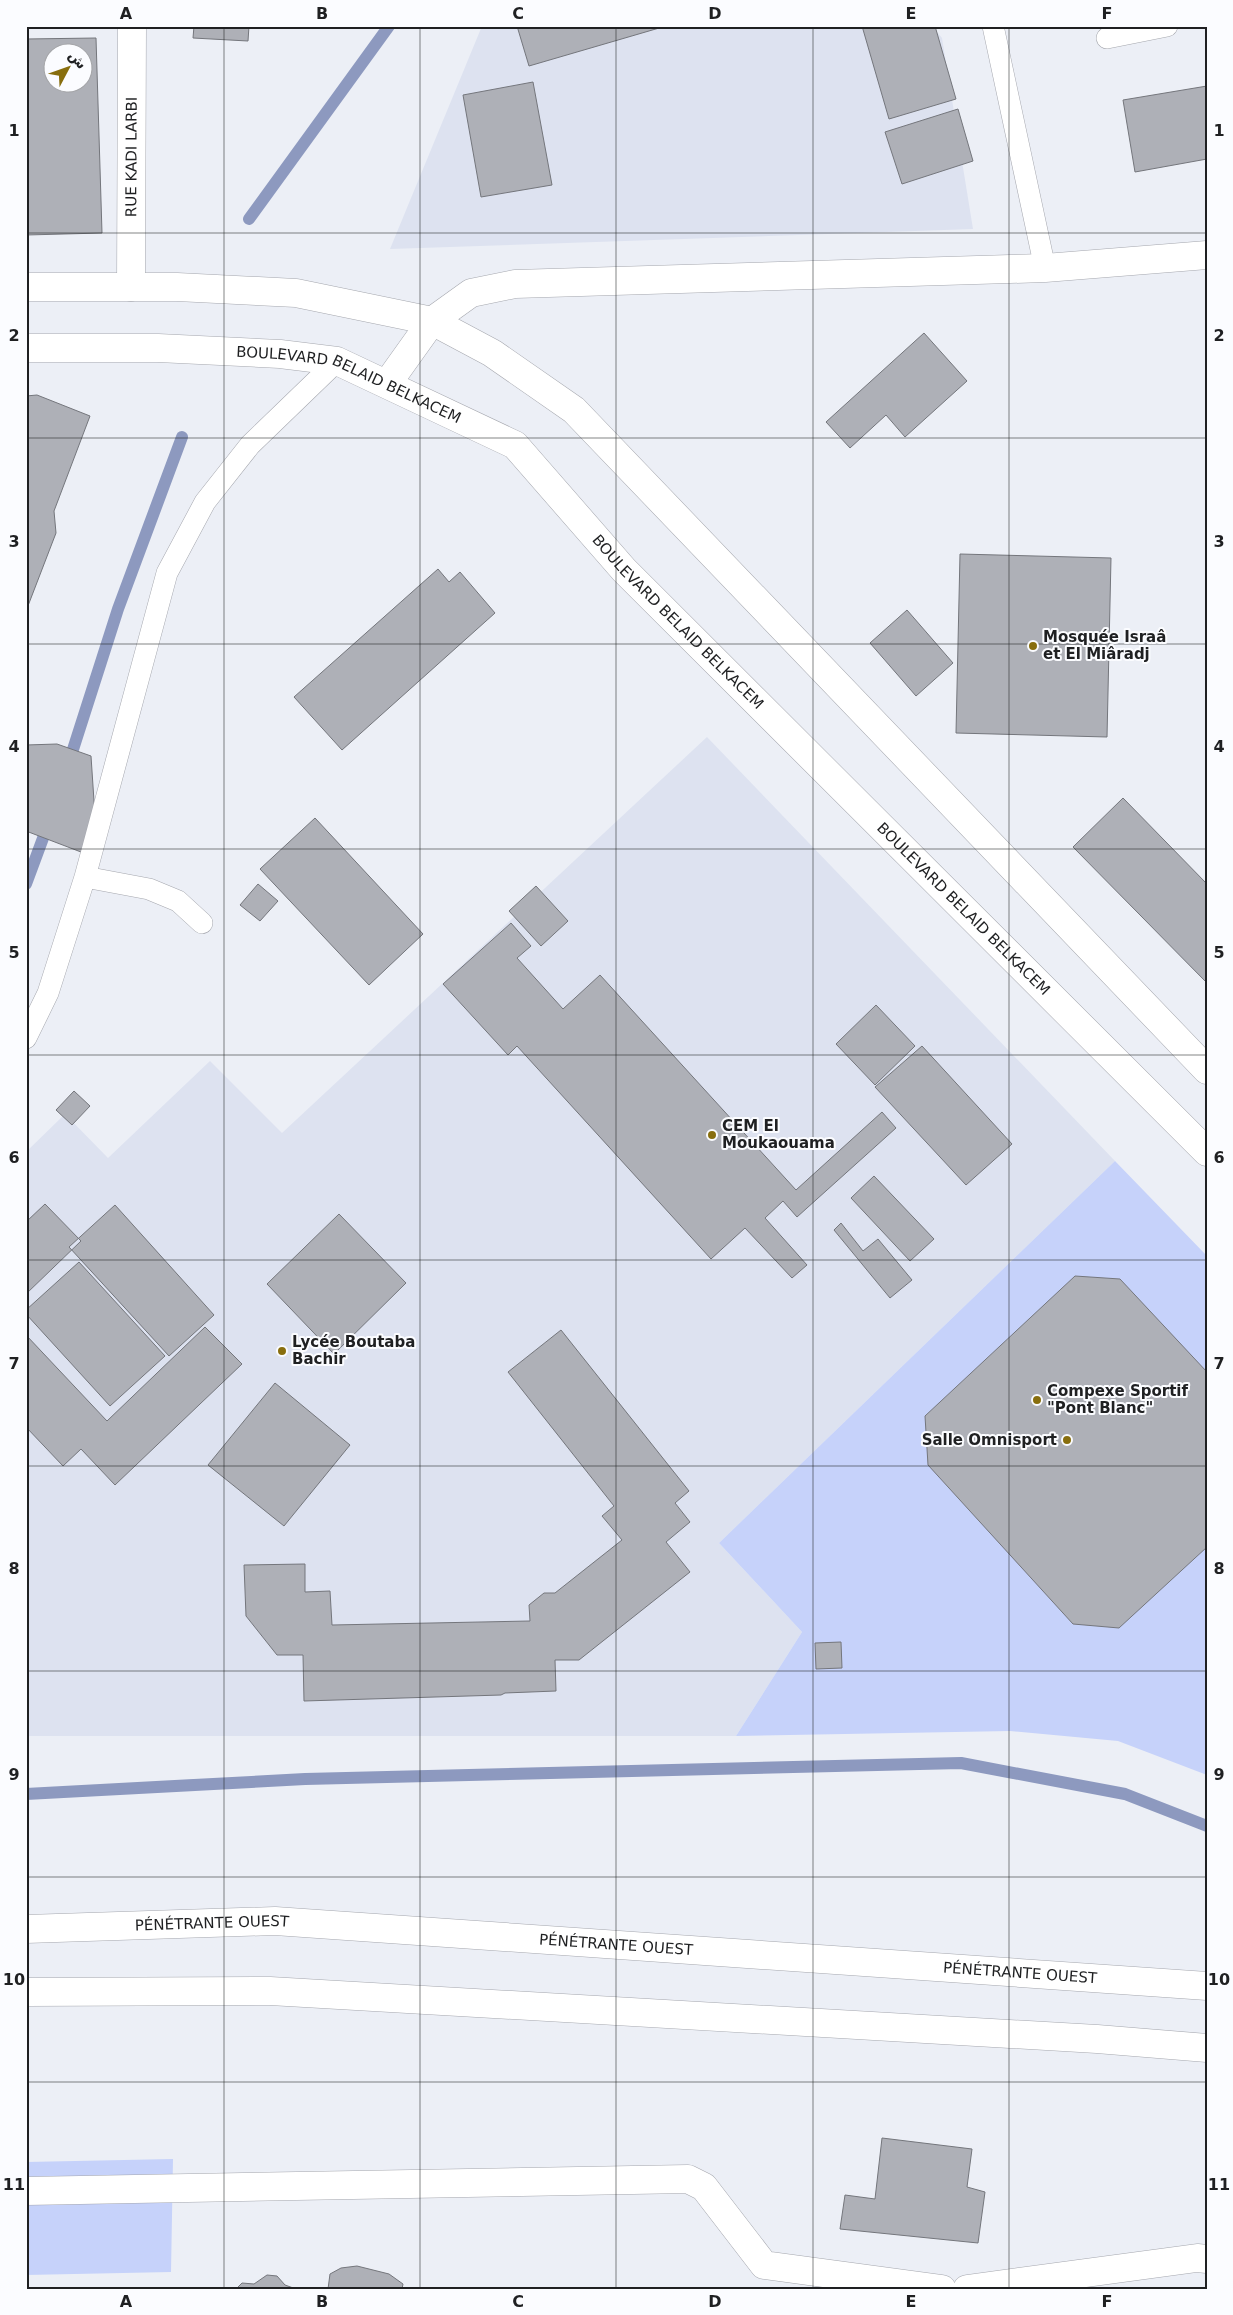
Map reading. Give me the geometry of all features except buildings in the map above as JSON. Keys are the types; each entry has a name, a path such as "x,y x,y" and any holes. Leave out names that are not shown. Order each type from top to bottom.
{"main road":[{"name":"RUE KADI LARBI","path":"131,287 132,26"},
{"path":"387,384 432,321 471,293 516,284 1045,268 1207,255"},
{"path":"26,286 177,287 296,293 432,321 492,353 574,410 1207,1070"},
{"name":"BOULEVARD BELAID BELKACEM","path":"26,348 158,348 280,354 337,361 515,445 624,570 1207,1152"},
{"name":"PÉNÉTRANTE OUEST","path":"26,1929 275,1921 1207,1986"},
{"path":"26,1992 270,1991 1078,2038 1207,2048"},
{"path":"26,2191 688,2179 704,2187 764,2265 942,2289"},
{"path":"967,2289 1196,2258 1207,2259"}],"lane":[{"path":"993,26 1045,268"},
{"path":"1107,38 1166,26"},
{"path":"26,1038 48,994 85,877 168,573 205,502 250,445 337,361"},
{"path":"85,877 149,889 178,901 202,923"}],"shaded area":[{"path":"482,26 932,26 942,38 973,229 390,249"},
{"path":"707,737 1115,1161 719,1543 802,1632 736,1736 26,1736 26,1152 65,1114 108,1158 210,1061 282,1133"},
{"name":"Compexe Sportif \"Pont Blanc\"","path":"1115,1161 1207,1256 1207,1775 1118,1741 1010,1731 736,1736 802,1632 719,1543"},
{"path":"173,2159 171,2272 26,2275 26,2162"}],"waterway":[{"path":"249,219 389,26"},
{"path":"68,765 118,609 182,437"},
{"path":"26,884 49,822"},
{"path":"26,1794 305,1779 961,1763 1125,1794 1207,1826"}],"place":[{"name":"Mosquée Israâ et El Miâradj","path":"1033,646"},
{"name":"CEM El Moukaouama","path":"712,1135"},
{"name":"Lycée Boutaba Bachir","path":"282,1351"},
{"name":"Compexe Sportif \"Pont Blanc\"","path":"1037,1400"},
{"name":"Salle Omnisport","path":"1067,1440"}]}
